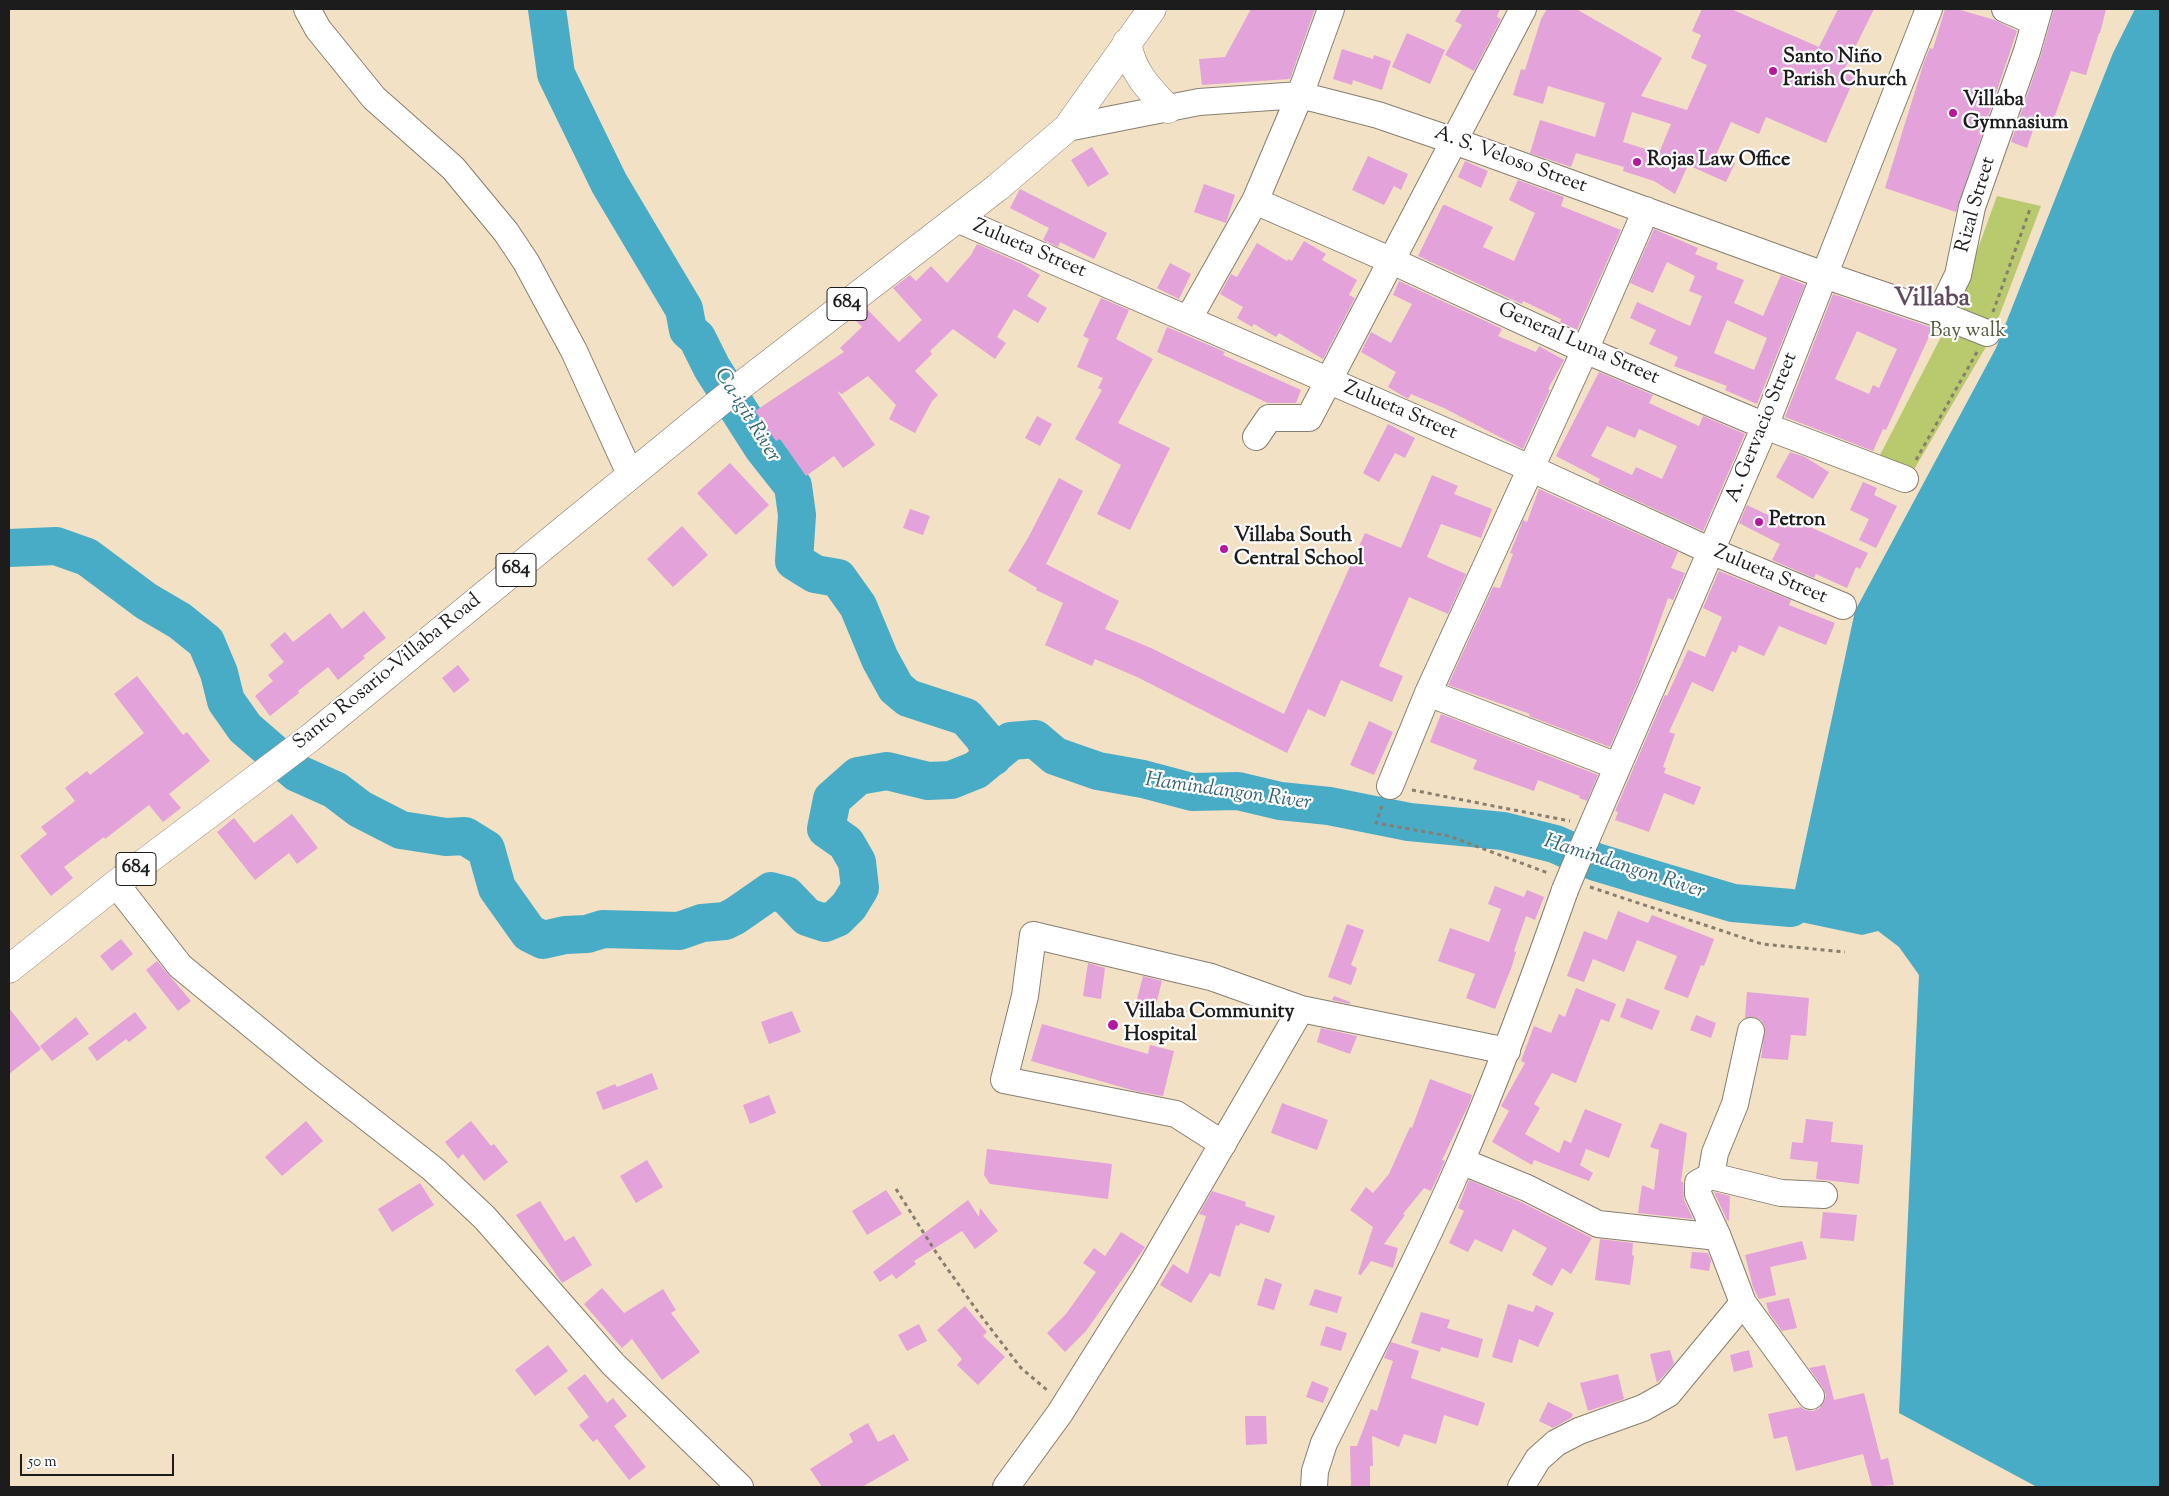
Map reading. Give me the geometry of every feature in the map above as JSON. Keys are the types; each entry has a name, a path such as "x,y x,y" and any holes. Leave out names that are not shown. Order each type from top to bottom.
{"main road":[{"name":"684","path":"1067,128 1152,9"},
{"path":"1127,42 1130,60 1147,87 1168,109"},
{"name":"Santo Rosario-Villaba Road","path":"9,969 116,884 310,738 630,474 998,187 1067,128"}],"street":[{"path":"307,9 318,29 374,98 453,168 506,232 526,262 574,351 630,474"},
{"path":"1189,318 1255,201 1300,95 1331,9"},
{"path":"1256,437 1269,418 1309,418 1523,9"},
{"name":"A. Gervacio Street","path":"1314,1487 1315,1471 1324,1443 1416,1258 1461,1161 1507,1051 1568,883 1765,426 1929,9"},
{"path":"2005,9 2037,15"},
{"name":"Rizal Street","path":"1939,314 1958,275 1972,206 2027,51 2037,15"},
{"name":"A. S. Veloso Street","path":"1067,128 1200,102 1300,95 1378,115 1454,141 1824,275 1939,314 1987,333"},
{"name":"General Luna Street","path":"1255,201 1390,260 1585,350 1765,426 1906,479"},
{"path":"1390,786 1428,693 1585,350 1646,210"},
{"name":"Zulueta Street","path":"957,219 1189,318 1328,381 1530,468 1711,551 1843,606"},
{"path":"1428,693 1617,766"},
{"path":"116,884 180,966 314,1076 433,1169 485,1218 613,1364 740,1487"},
{"path":"1223,1144 1176,1114 1004,1080 1025,996 1033,935 1211,976 1301,1009 1507,1051"},
{"path":"1006,1487 1065,1405 1148,1271 1301,1009"},
{"path":"1711,1176 1715,1153 1735,1104 1751,1031"},
{"path":"1461,1161 1528,1188 1598,1224 1718,1237"},
{"path":"1811,1396 1743,1303 1718,1237 1698,1194 1698,1183 1711,1176 1781,1193 1824,1195"},
{"path":"1528,1484 1538,1459 1556,1443 1579,1432 1643,1408 1668,1394 1743,1303"}],"path":[{"path":"1390,786 1588,834"},
{"path":"1378,818 1376,823 1449,836 1568,883 1762,944 1845,952"},
{"path":"896,1189 937,1254 1021,1368 1065,1405"}],"green space":[{"name":"Bay walk","path":"1997,196 2041,206 1990,340 1912,473 1880,455 1957,306"}],"water":[{"path":"2135,9 2160,9 2160,1487 2037,1487 1899,1413 1919,975 1899,947 1878,931 1862,935 1796,921 1791,908 1855,611 1996,348 2113,53"}],"building":[{"path":"1251,9 1315,9 1290,79 1202,85 1199,59 1225,57"},
{"path":"1462,9 1500,9 1497,17 1501,19 1474,71 1445,55 1462,25 1455,21"},
{"path":"1547,9 1576,9 1662,58 1641,96 1687,110 1707,65 1691,58 1701,35 1692,31 1702,9 1731,9 1819,47 1838,9 1874,9 1843,72 1855,77 1826,143 1766,117 1759,134 1731,122 1716,155 1735,163 1726,182 1688,165 1675,194 1654,181 1623,171 1624,167 1576,153 1571,167 1530,153 1540,120 1595,137 1605,103 1548,86 1543,104 1513,95 1521,69 1525,70 1541,19","holes":["1632,112 1671,124 1659,153 1623,142"]},
{"path":"1945,9 1957,9 1995,20 2017,31 1956,212 1885,188 1924,62 1930,48 1933,49"},
{"path":"2054,9 2106,9 2086,75 2071,71 2051,126 2036,121 2027,148 2011,142 2041,55"},
{"path":"1407,33 1445,50 1430,84 1392,67"},
{"path":"1342,49 1373,59 1374,55 1391,61 1382,90 1353,80 1352,85 1333,79"},
{"path":"1092,147 1109,174 1088,187 1071,160"},
{"path":"1368,156 1408,174 1401,190 1394,186 1384,205 1352,190"},
{"path":"1465,161 1488,171 1481,188 1458,177"},
{"path":"1518,180 1564,197 1561,206 1621,230 1577,330 1560,322 1561,319 1523,301 1522,304 1418,256 1443,205 1445,205 1493,227 1483,247 1514,261 1535,213 1509,200"},
{"path":"1204,184 1235,195 1226,223 1194,212"},
{"path":"1020,189 1107,233 1094,259 1060,242 1058,247 1043,240 1049,228 1010,208"},
{"path":"1654,229 1698,248 1695,254 1718,263 1716,269 1744,280 1734,303 1763,316 1781,275 1805,285 1757,404 1725,390 1727,386 1674,366 1678,357 1649,344 1656,330 1630,318 1637,302 1690,326 1702,296 1689,291 1695,276 1667,262 1653,293 1630,283","holes":["1727,320 1767,338 1754,370 1714,353"]},
{"path":"1304,241 1326,254 1322,260 1357,280 1349,295 1355,298 1323,359 1279,333 1276,337 1254,324 1252,327 1237,318 1243,307 1220,294 1231,274 1237,277 1257,243 1287,261 1288,259 1292,261"},
{"path":"977,244 1022,264 1040,275 1027,296 1047,308 1038,323 1014,309 997,337 1006,343 995,359 953,329 930,351 932,354 915,371 938,395 932,401 915,433 889,419 896,405 868,376 842,394 837,391 875,445 843,468 834,456 806,476 780,439 776,441 755,411 844,352 840,348 862,327 855,320 867,309 899,342 922,320 893,288 910,275 916,281 931,266 947,283 971,255"},
{"path":"1170,263 1191,274 1179,299 1157,288"},
{"path":"1399,281 1502,329 1498,336 1536,352 1539,346 1564,360 1548,389 1550,390 1523,449 1444,408 1411,394 1408,399 1388,387 1396,372 1361,352 1371,332 1391,343 1412,304 1393,295"},
{"path":"1833,294 1933,328 1886,430 1883,429 1873,451 1785,417","holes":["1857,331 1897,349 1879,388 1873,385 1869,394 1835,379"]},
{"path":"1101,298 1129,310 1116,339 1153,359 1118,423 1170,448 1130,530 1097,514 1121,465 1075,439 1102,390 1098,388 1103,378 1077,367 1089,339 1083,336"},
{"path":"1167,327 1225,352 1223,355 1301,390 1296,403 1268,403 1157,352"},
{"path":"1599,372 1653,395 1649,403 1699,426 1703,416 1745,434 1703,531 1598,483 1600,479 1556,456","holes":["1607,426 1635,438 1639,429 1677,446 1662,479 1636,467 1632,475 1591,456"]},
{"path":"1037,416 1052,424 1040,446 1025,438"},
{"path":"1388,424 1415,438 1405,458 1395,453 1379,482 1363,473"},
{"path":"1790,452 1805,457 1829,472 1813,499 1776,477"},
{"path":"730,463 769,505 736,535 697,493"},
{"path":"1432,475 1458,486 1454,494 1492,509 1481,538 1441,524 1427,557 1466,574 1448,614 1409,597 1379,666 1403,676 1392,702 1341,680 1325,717 1308,709 1287,753 1137,677 1095,659 1092,666 1045,645 1063,603 1036,590 1037,588 1008,571 1028,538 1059,478 1083,491 1046,564 1119,601 1105,629 1151,648 1284,714 1365,533 1401,548"},
{"path":"1863,482 1877,488 1874,495 1897,506 1876,548 1859,540 1869,519 1850,510"},
{"path":"1539,489 1678,552 1671,568 1685,573 1673,600 1668,598 1639,680 1610,747 1529,716 1530,714 1448,685 1493,587 1500,588 1513,554 1510,553 1523,520 1527,522"},
{"path":"1747,505 1789,525 1795,513 1810,520 1808,526 1868,553 1860,569 1856,567 1847,588 1816,574 1814,578 1772,560 1780,544 1739,523"},
{"path":"910,509 930,516 923,535 903,528"},
{"path":"682,526 708,555 673,587 647,559"},
{"path":"1719,571 1791,600 1789,605 1835,623 1826,645 1779,626 1764,656 1739,645 1736,653 1732,651 1713,692 1692,682 1669,732 1675,734 1663,767 1666,768 1664,773 1701,787 1694,805 1664,793 1649,832 1615,820 1618,812 1615,811 1665,695 1667,696 1688,650 1705,657 1722,617 1703,608"},
{"path":"364,611 386,638 363,656 365,658 338,680 328,667 270,716 255,696 273,681 268,675 284,662 270,645 285,632 293,642 330,613 342,629"},
{"path":"458,665 470,680 454,693 442,678"},
{"path":"137,676 183,735 187,732 210,761 169,794 181,808 163,822 149,805 105,839 104,837 64,867 73,878 51,896 20,856 47,834 41,827 75,801 65,788 87,771 90,775 144,733 114,694"},
{"path":"1441,714 1598,775 1587,801 1579,798 1580,796 1538,780 1534,791 1473,769 1477,760 1430,742"},
{"path":"1369,721 1393,732 1374,775 1350,765"},
{"path":"292,814 318,848 297,864 289,853 255,880 217,832 234,818 254,843"},
{"path":"1495,886 1524,897 1527,890 1544,897 1535,920 1526,916 1514,951 1516,952 1512,966 1495,1009 1466,998 1475,974 1438,961 1450,928 1489,942 1501,909 1488,904"},
{"path":"1618,911 1648,923 1652,915 1714,939 1704,966 1701,965 1688,998 1664,989 1677,956 1637,940 1624,972 1593,959 1584,982 1567,976 1584,931 1607,940"},
{"path":"1347,924 1364,930 1351,965 1357,968 1351,985 1328,977"},
{"path":"121,939 133,954 112,971 100,956"},
{"path":"157,961 191,1001 178,1011 146,970"},
{"path":"1088,963 1105,968 1101,999 1083,996"},
{"path":"1143,976 1162,981 1153,1016 1134,1011"},
{"path":"1576,988 1616,1004 1609,1022 1601,1019 1576,1083 1552,1073 1534,1104 1540,1108 1525,1134 1559,1153 1564,1140 1571,1143 1585,1109 1622,1124 1609,1158 1586,1149 1580,1165 1593,1173 1589,1181 1534,1160 1532,1165 1492,1142 1509,1111 1501,1106 1525,1063 1521,1061 1534,1026 1551,1033 1559,1014 1565,1017"},
{"path":"1747,992 1809,998 1806,1036 1791,1035 1788,1060 1761,1058 1765,1027 1761,1020 1755,1017 1745,1018"},
{"path":"1334,996 1350,1002 1350,1004 1332,1000"},
{"path":"1627,998 1660,1011 1652,1030 1620,1017"},
{"path":"9,1008 41,1049 9,1074"},
{"path":"792,1011 801,1032 769,1044 761,1022"},
{"path":"135,1012 147,1028 129,1042 126,1039 97,1061 88,1048"},
{"path":"1696,1015 1716,1023 1711,1038 1690,1030"},
{"path":"76,1017 89,1034 52,1061 40,1046"},
{"path":"1042,1024 1148,1054 1150,1045 1174,1051 1163,1096 1135,1091 1031,1061"},
{"path":"1321,1028 1357,1036 1350,1054 1317,1042"},
{"path":"652,1073 658,1089 603,1110 596,1092 615,1084 617,1087"},
{"path":"1430,1079 1472,1095 1469,1104 1442,1160 1445,1161 1431,1191 1424,1188 1403,1214 1405,1215 1384,1244 1398,1248 1393,1268 1371,1261 1361,1275 1358,1274 1373,1227 1350,1210 1366,1187 1373,1193 1389,1174 1410,1127 1412,1128"},
{"path":"769,1095 776,1113 750,1124 743,1105"},
{"path":"1282,1103 1328,1120 1317,1150 1271,1133"},
{"path":"1806,1119 1833,1122 1831,1142 1863,1145 1859,1184 1816,1179 1818,1162 1790,1159 1792,1142 1803,1143"},
{"path":"306,1121 323,1141 282,1176 265,1157"},
{"path":"471,1121 491,1146 494,1144 508,1162 484,1181 463,1154 458,1159 445,1142"},
{"path":"1660,1123 1687,1133 1681,1182 1683,1182 1684,1200 1693,1219 1638,1213 1642,1185 1654,1190 1659,1150 1650,1147"},
{"path":"987,1149 1112,1164 1108,1199 990,1184 984,1175"},
{"path":"647,1160 663,1187 636,1203 620,1176"},
{"path":"1469,1180 1521,1202 1592,1238 1571,1274 1562,1268 1552,1286 1532,1275 1547,1248 1513,1229 1502,1252 1475,1239 1468,1252 1449,1243 1464,1211 1458,1208"},
{"path":"420,1183 434,1205 392,1232 378,1209"},
{"path":"886,1190 902,1214 867,1235 852,1211"},
{"path":"1212,1191 1246,1202 1245,1206 1275,1216 1269,1233 1240,1223 1239,1226 1236,1225 1220,1277 1210,1273 1191,1303 1160,1285 1173,1264 1188,1274 1206,1216 1199,1214"},
{"path":"1714,1192 1730,1196 1729,1221 1727,1220"},
{"path":"968,1200 979,1217 980,1208 998,1231 975,1249 962,1231 914,1261 916,1264 896,1279 892,1274 880,1282 873,1272"},
{"path":"540,1201 565,1241 574,1236 592,1265 562,1283 516,1215"},
{"path":"1823,1212 1857,1215 1854,1241 1820,1238"},
{"path":"1121,1232 1145,1247 1086,1331 1065,1352 1047,1333 1066,1314 1096,1272 1083,1263 1094,1248 1105,1256"},
{"path":"1600,1239 1633,1243 1632,1255 1634,1256 1630,1285 1595,1280"},
{"path":"1802,1241 1807,1259 1770,1267 1776,1295 1759,1299 1753,1287 1745,1255"},
{"path":"1692,1252 1708,1253 1711,1260 1709,1271 1690,1268"},
{"path":"1265,1278 1282,1284 1274,1310 1257,1305"},
{"path":"602,1288 624,1313 663,1289 676,1310 671,1313 700,1352 662,1380 632,1339 622,1348 584,1304"},
{"path":"1315,1289 1342,1297 1337,1313 1309,1305"},
{"path":"1789,1298 1797,1328 1782,1331 1769,1313 1766,1303"},
{"path":"1508,1304 1533,1312 1536,1305 1554,1313 1538,1347 1519,1339 1512,1363 1492,1357"},
{"path":"965,1306 987,1332 983,1336 1005,1357 978,1385 957,1365 962,1359 937,1330"},
{"path":"1421,1312 1450,1320 1447,1328 1483,1339 1478,1358 1441,1347 1440,1352 1411,1343"},
{"path":"919,1324 927,1341 907,1351 898,1335"},
{"path":"1326,1326 1347,1333 1341,1351 1320,1345"},
{"path":"1391,1342 1419,1351 1411,1378 1485,1403 1478,1426 1444,1415 1436,1444 1404,1434 1399,1447 1372,1436 1373,1466 1370,1466 1370,1487 1351,1487 1350,1446 1357,1446 1371,1409 1377,1411 1393,1361 1384,1358"},
{"path":"548,1345 568,1371 535,1396 515,1370"},
{"path":"1670,1350 1674,1364 1657,1383 1650,1354"},
{"path":"1749,1350 1753,1367 1734,1372 1730,1355"},
{"path":"1825,1365 1834,1400 1864,1393 1881,1460 1888,1458 1894,1485 1872,1487 1863,1454 1796,1471 1787,1436 1774,1439 1768,1414 1801,1407 1805,1410 1813,1411 1820,1408 1826,1395 1809,1368"},
{"path":"585,1374 607,1403 613,1398 627,1416 614,1426 646,1467 629,1480 597,1439 593,1442 579,1425 589,1417 567,1388"},
{"path":"1618,1374 1624,1399 1588,1411 1580,1383"},
{"path":"1312,1381 1329,1388 1323,1403 1306,1397"},
{"path":"1548,1402 1573,1414 1571,1418 1553,1428 1539,1421"},
{"path":"1245,1416 1266,1416 1267,1444 1246,1445"},
{"path":"868,1423 878,1442 894,1434 909,1460 862,1487 822,1487 810,1469 853,1442 849,1434"}],"waterway":[{"name":"Ca-igit River","path":"547,9 556,74 609,183 684,309 688,330 697,338 712,368 763,448 793,486 797,515 794,561 815,574 838,578 858,606 880,659 896,688 908,698 966,717 984,738 993,757"},
{"name":"Hamindangon River","path":"9,548 56,546 87,557 146,601 180,621 206,642 219,673 226,701 245,728 297,773 335,790 360,809 401,830 446,837 465,836 486,849 497,888 529,933 543,940 565,935 587,934 603,929 679,931 702,923 725,921 771,891 786,895 807,917 825,923 837,918 849,906 860,888 857,862 846,843 826,829 832,799 858,776 887,771 928,781 951,780 976,770 1011,741 1035,739 1055,756 1098,771 1143,779 1192,792 1238,791 1280,801 1329,806 1409,822 1503,831 1555,844 1596,862 1733,903 1791,908"}],"place":[{"name":"Santo Niño Parish Church","path":"1773,71"},
{"name":"Villaba Gymnasium","path":"1953,113"},
{"name":"Rojas Law Office","path":"1637,162"},
{"name":"Petron","path":"1759,522"},
{"name":"Villaba South Central School","path":"1224,549"},
{"name":"Villaba Community Hospital","path":"1113,1025"}],"district":[{"name":"Villaba","path":"1932,301"}]}
